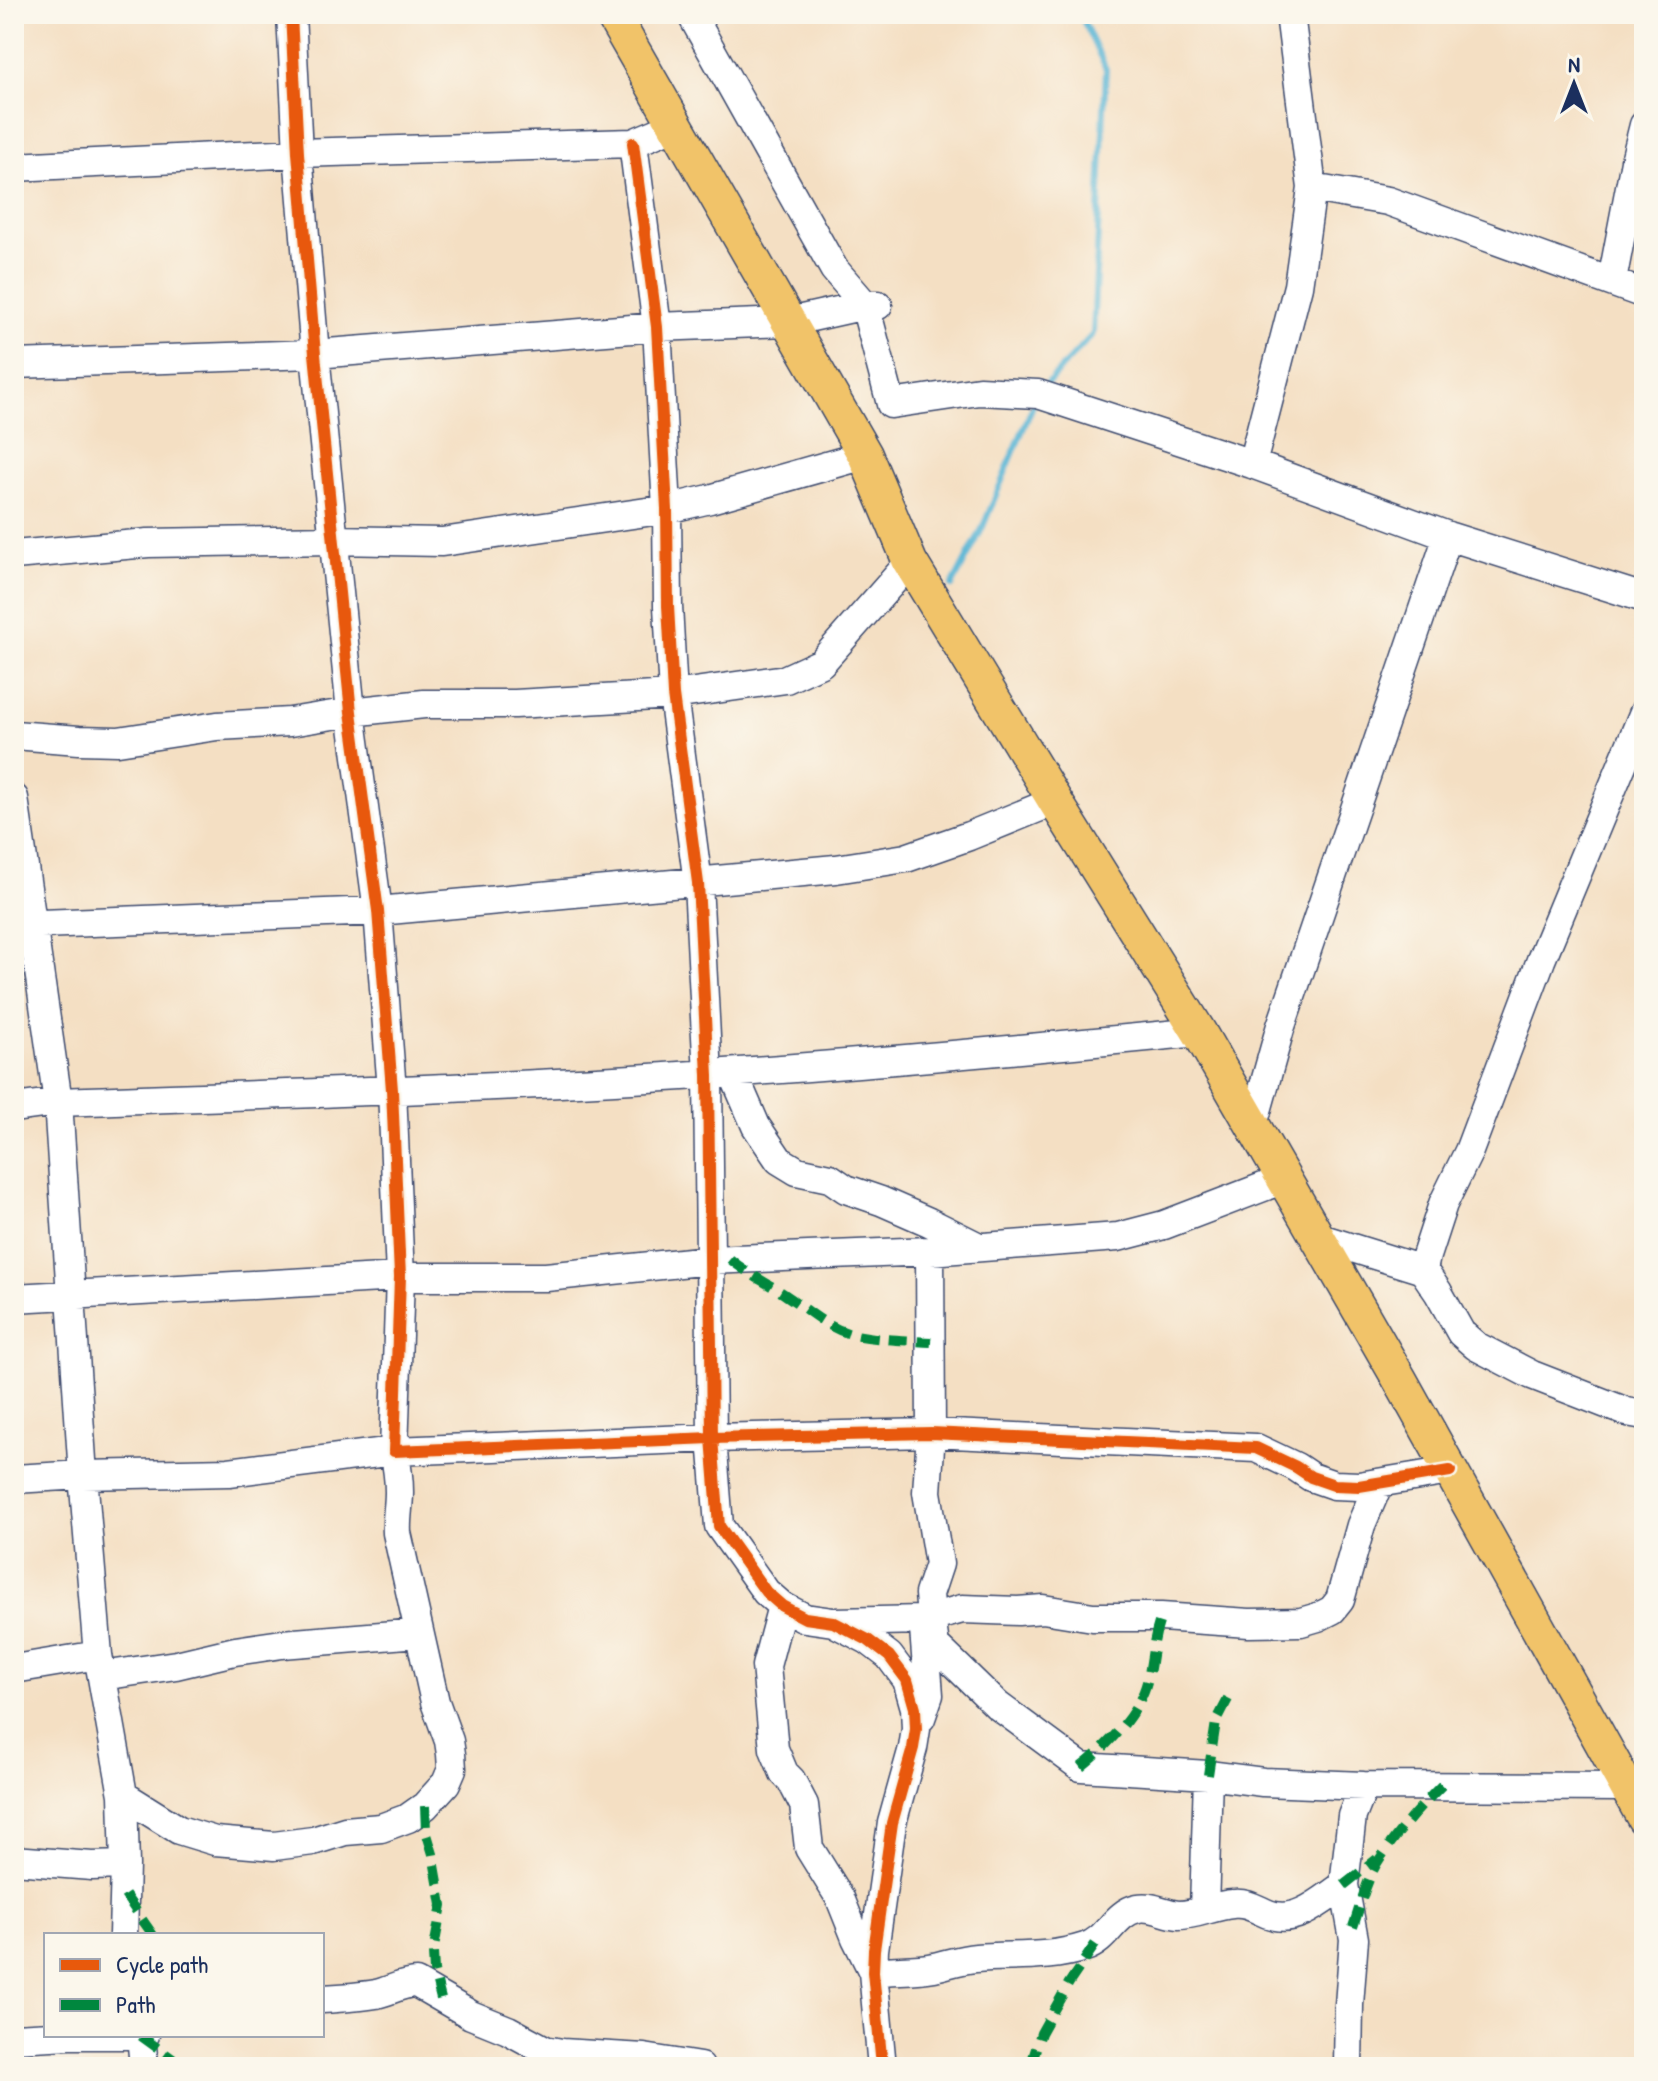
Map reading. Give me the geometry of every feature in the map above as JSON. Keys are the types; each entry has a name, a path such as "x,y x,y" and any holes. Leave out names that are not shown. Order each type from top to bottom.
{"main road":[{"path":"612,14 865,455 910,562 1199,1032 1644,1818"}],"street":[{"path":"123,1795 179,1830 215,1841 274,1846 301,1843 345,1831 381,1828 408,1818 425,1806 446,1783 452,1769 449,1741 435,1702 397,1533 399,1477 394,1451 400,1277 392,1090 378,911 351,712 315,354 298,153 291,14"},
{"path":"691,14 834,269 873,305 891,404 979,391 1038,394 1252,464 1448,536 1644,598"},
{"path":"1252,464 1298,286 1312,188 1290,14"},
{"path":"14,167 298,153 633,143 676,125"},
{"path":"1612,281 1644,125"},
{"path":"633,143 657,327 673,695 720,1074 709,1260 712,1438 719,1526 766,1592 782,1606 805,1618 833,1622 927,1619 962,1609 1043,1609 1093,1617 1301,1622 1332,1610 1340,1600 1361,1525 1379,1483"},
{"path":"1312,188 1388,201 1644,294"},
{"path":"14,364 315,354 657,327 789,322 873,305"},
{"path":"14,555 148,543 442,542 667,509 865,455"},
{"path":"1253,1125 1280,1029 1448,536"},
{"path":"14,735 118,741 217,726 290,722 424,704 515,704 673,695 786,679 821,663 910,562"},
{"path":"1423,1270 1443,1204 1469,1151 1541,960 1644,712"},
{"path":"14,798 24,924 58,1102 83,1475 100,1666 123,1795 123,1933"},
{"path":"24,924 378,911 836,869 906,858 1055,801"},
{"path":"14,1108 58,1102 720,1074 955,1056 1199,1032"},
{"path":"720,1074 779,1160 797,1171 830,1178 846,1189 881,1201 979,1247"},
{"path":"14,1298 400,1277 546,1277 709,1260 930,1251 1118,1237 1164,1225 1284,1179"},
{"path":"1317,1237 1423,1270 1461,1333 1476,1346 1532,1375 1627,1412 1644,1415"},
{"path":"916,1729 929,1695 927,1619 929,1594 939,1564 927,1492 931,1433 930,1251"},
{"path":"14,1479 229,1472 394,1451 931,1433 1256,1448 1311,1477 1334,1485 1359,1486 1450,1471"},
{"path":"782,1606 766,1666 774,1749 784,1773 804,1805 812,1855 840,1898 873,1972"},
{"path":"927,1619 935,1645 997,1705 1081,1767 1208,1775 1263,1782 1364,1786 1626,1787"},
{"path":"833,1622 868,1640 889,1656 907,1680 915,1708 913,1748 892,1823 874,1950 873,1972 882,2067"},
{"path":"14,1669 176,1665 266,1646 419,1633"},
{"path":"1204,1910 1208,1775"},
{"path":"1348,2067 1354,1939 1344,1885 1352,1816 1364,1786"},
{"path":"14,1860 92,1866 125,1865"},
{"path":"873,1972 935,1967 968,1958 1046,1956 1096,1943 1126,1912 1135,1908 1185,1915 1234,1903 1245,1904 1276,1917 1294,1916 1344,1885"},
{"path":"324,1999 380,1993 407,1983 416,1983 471,2015 545,2050 556,2060 644,2058 700,2067"},
{"path":"14,2038 44,2036"},
{"path":"143,2037 144,2067"}],"waterway":[{"path":"1044,387 1093,334 1106,69 1080,14"},
{"path":"952,586 982,529 1034,403"}],"marked path":[{"path":"730,1259 825,1323 842,1331 871,1338 931,1342"},
{"path":"1081,1767 1117,1732 1139,1702 1147,1682 1161,1617"},
{"path":"1208,1775 1216,1722 1228,1699"},
{"path":"1353,1927 1376,1865 1402,1828 1442,1785"},
{"path":"425,1806 426,1831 442,1905 433,1953 441,1999"},
{"path":"1344,1885 1377,1859"},
{"path":"125,1895 152,1933"},
{"path":"1030,2067 1041,2033 1096,1943"},
{"path":"142,2037 184,2067"}],"cycle path":[{"path":"291,14 298,153 315,354 351,712 378,911 392,1090 400,1277 394,1451 931,1433 1256,1448 1311,1477 1334,1485 1359,1486 1450,1471"},
{"path":"633,143 657,327 673,695 698,883 708,1075 712,1438 719,1526 766,1592 782,1606 805,1618 833,1622 868,1640 889,1656 907,1680 915,1708 916,1729 892,1823 874,1950 873,1972 882,2067"}]}
